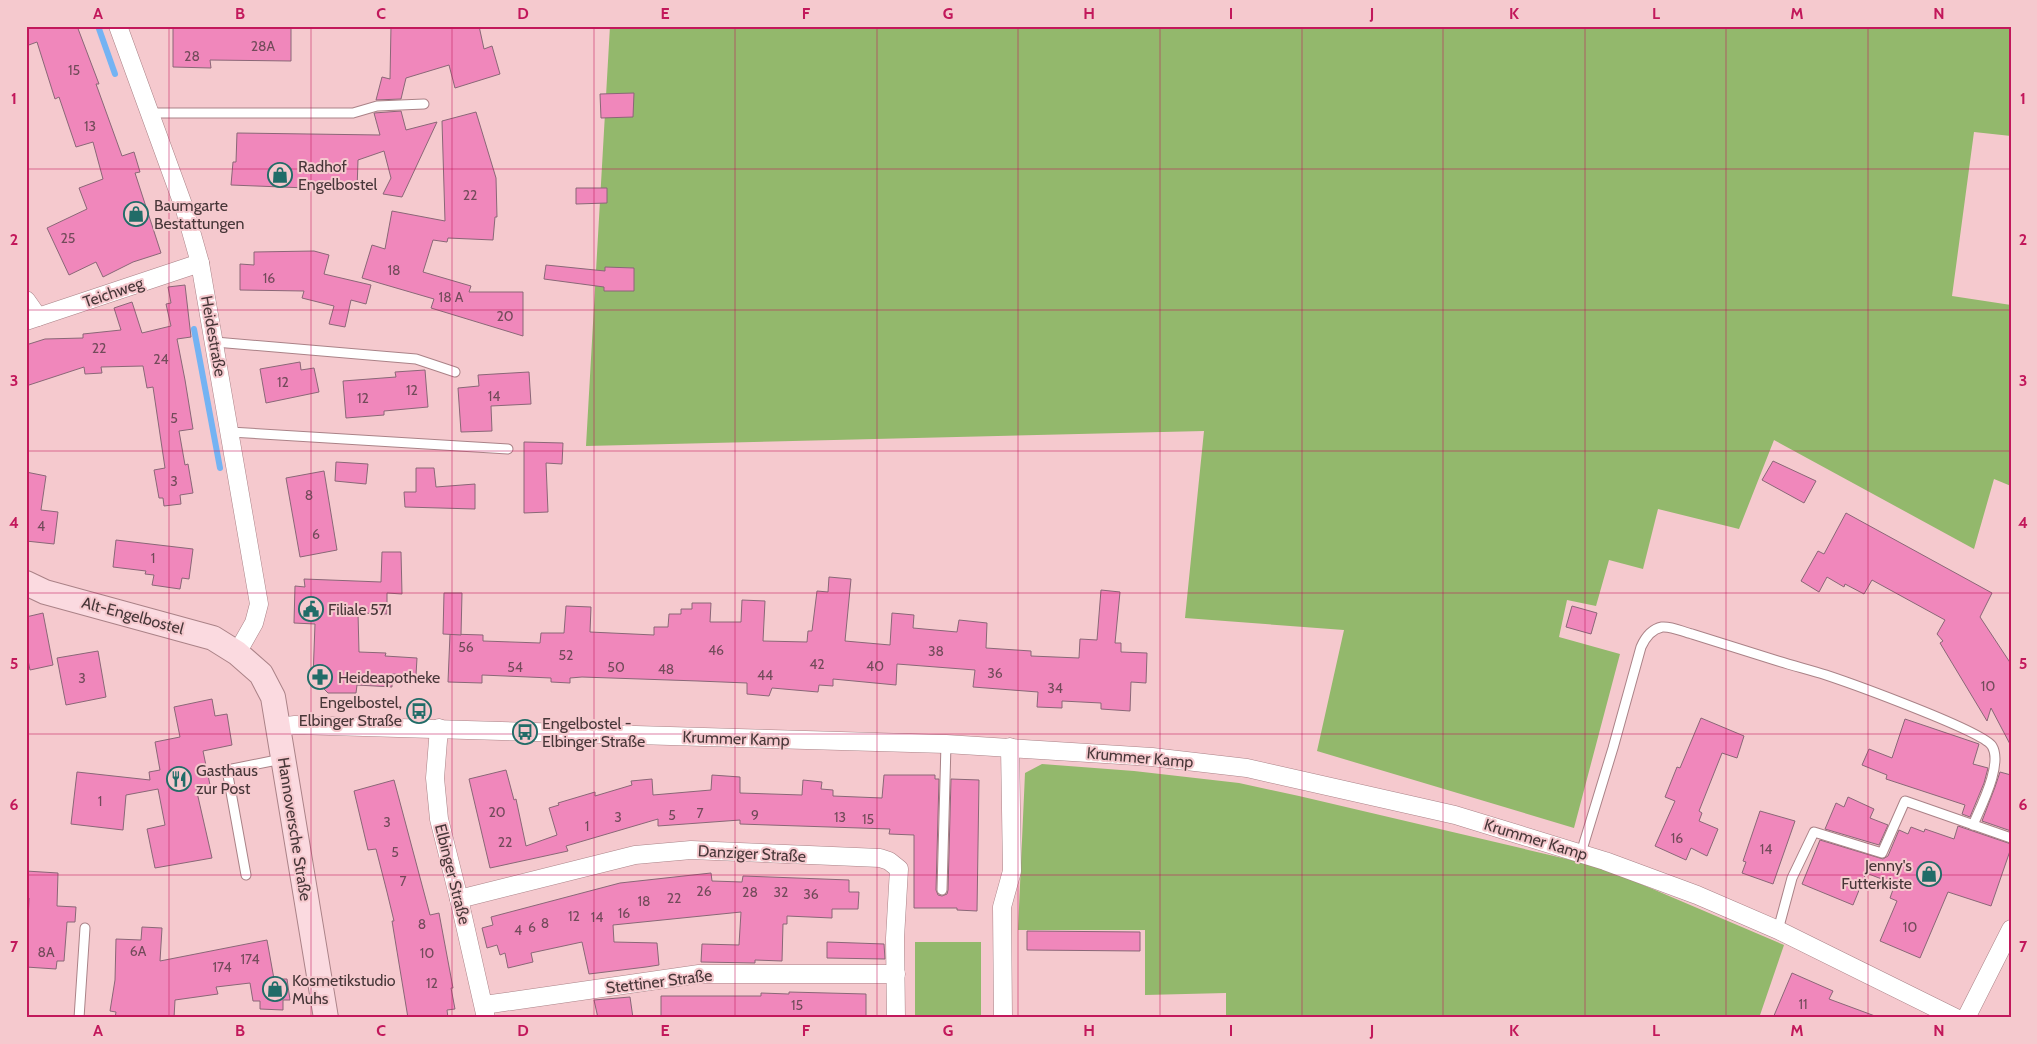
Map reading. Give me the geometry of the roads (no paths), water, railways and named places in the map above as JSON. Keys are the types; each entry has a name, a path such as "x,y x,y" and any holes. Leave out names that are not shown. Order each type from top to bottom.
{"street":[{"name":"Heidestraße","path":"118,26 185,210 200,263 215,342 259,604 254,623 237,653"},
{"name":"Teichweg","path":"32,319 200,263"},
{"path":"26,300 32,319"},
{"name":"Alt-Engelbostel","path":"26,583 45,592 213,638 237,653"},
{"name":"Hannoversche Straße","path":"237,653 261,674 273,697 326,1018"},
{"name":"Krummer Kamp","path":"279,727 295,725 439,728 946,744 1152,757 1247,768 1455,815 1580,853 1697,895 1778,930 1956,1018"},
{"name":"Elbinger Straße","path":"439,728 435,778 439,819 485,1011"},
{"path":"1003,1018 1002,907 1012,871 1010,747"},
{"name":"Danziger Straße","path":"459,900 635,855 665,851 691,850 880,858 889,861 899,869 895,938 896,1018"},
{"path":"1966,1018 2011,928"},
{"name":"Stettiner Straße","path":"485,1011 699,974 896,974"}],"lane":[{"path":"149,113 353,113 377,106 424,104"},
{"path":"215,342 416,359 455,372"},
{"path":"230,432 508,449"},
{"path":"1580,853 1613,748 1641,647 1652,631 1662,628 1726,644 1827,675 1942,719 1982,737 1992,746 1995,759 1990,784 1973,825"},
{"path":"942,890 946,744"},
{"path":"246,875 227,770 284,759"},
{"path":"1778,930 1792,878 1813,832 1882,853 1906,801 2011,838"},
{"path":"79,1018 85,928"}],"waterway":[{"path":"98,26 115,74"},
{"path":"194,329 220,468"}],"place":[{"name":"Radhof Engelbostel","path":"280,175"},
{"name":"Baumgarte Bestattungen","path":"136,214"},
{"name":"Filiale 571","path":"311,609"},
{"name":"Heideapotheke","path":"320,677"},
{"name":"Engelbostel, Elbinger Straße","path":"419,711"},
{"name":"Engelbostel - Elbinger Straße","path":"525,732"},
{"name":"Gasthaus zur Post","path":"179,779"},
{"name":"Jenny's Futterkiste","path":"1929,874"},
{"name":"Kosmetikstudio Muhs","path":"275,989"}]}
